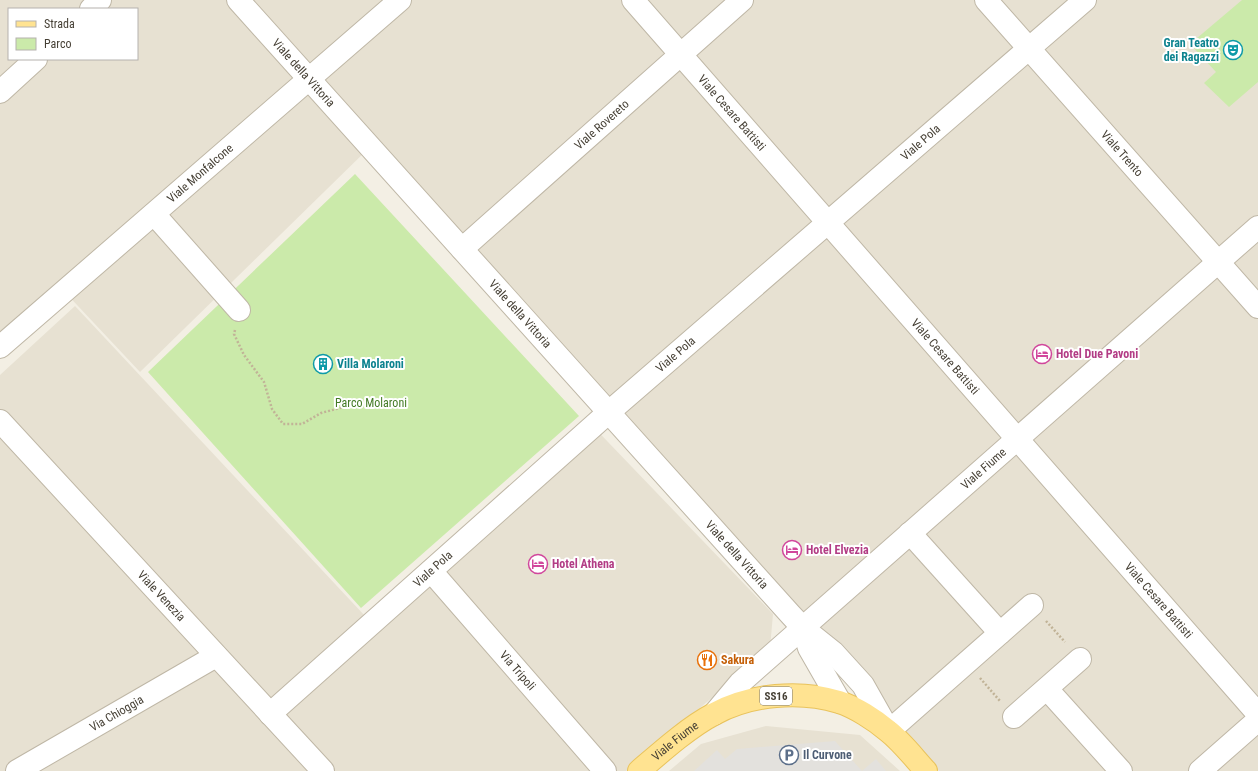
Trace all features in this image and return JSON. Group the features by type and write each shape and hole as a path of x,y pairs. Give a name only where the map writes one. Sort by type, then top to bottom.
{"main road":[{"name":"Viale Fiume","path":"639,771 668,746 714,714 741,704 776,696 806,695 840,702 889,731"},
{"name":"Viale della Vittoria","path":"889,731 926,771"}],"street":[{"path":"92,8 100,0"},
{"name":"Viale della Vittoria","path":"238,0 803,628 833,652 863,685 889,731"},
{"name":"Viale Monfalcone","path":"0,347 310,80 400,0"},
{"name":"Viale Cesare Battisti","path":"633,0 1258,714"},
{"name":"Viale Rovereto","path":"462,249 680,53 742,0"},
{"name":"Viale Trento","path":"986,0 1258,307"},
{"name":"Viale Pola","path":"270,714 609,412 1085,0"},
{"path":"0,92 35,60"},
{"path":"154,214 239,310"},
{"name":"Viale Fiume","path":"714,714 740,684 1258,228"},
{"name":"Viale Venezia","path":"0,421 323,771"},
{"path":"910,533 1000,633"},
{"name":"Via Tripoli","path":"431,571 605,771"},
{"path":"889,731 1032,605"},
{"name":"Viale della Vittoria","path":"803,628 809,648 840,702"},
{"name":"Via Chioggia","path":"17,771 216,656"},
{"path":"1014,717 1080,659"},
{"path":"1047,688 1121,771"},
{"path":"1200,771 1258,720"}],"path":[{"path":"239,310 234,334 244,355 264,382 272,409 283,424 302,424 320,413 363,402"},
{"path":"1032,605 1080,659"},
{"path":"966,663 1014,717"}],"shaded area":[{"path":"0,0 1258,0 1258,771 939,771 371,146 140,372 62,289 0,341"},
{"path":"75,306 365,616 585,418 773,614 770,648 626,771 0,771 0,375"},
{"path":"766,726 860,735 900,771 669,771 701,744"},
{"name":"Il Curvone","path":"835,741 862,771 694,771 717,750 725,759 737,749"},
{"path":"876,759 886,771 862,771"}],"green space":[{"path":"1242,0 1258,0 1258,82 1229,107 1204,83 1216,72 1190,44"},
{"name":"Parco Molaroni","path":"355,174 579,416 361,608 148,372"}],"place":[{"name":"Gran Teatro dei Ragazzi","path":"1233,50"},
{"name":"Hotel Due Pavoni","path":"1042,354"},
{"name":"Villa Molaroni","path":"323,364"},
{"name":"Hotel Elvezia","path":"792,550"},
{"name":"Hotel Athena","path":"538,564"},
{"name":"Sakura","path":"707,660"},
{"name":"Il Curvone","path":"789,755"}]}
